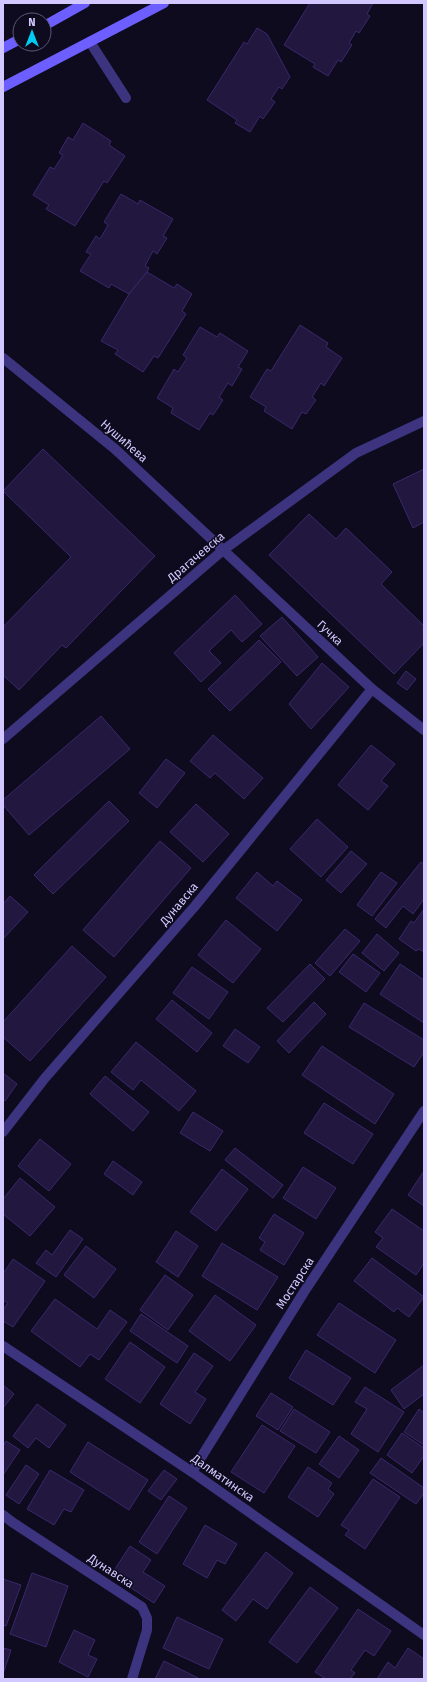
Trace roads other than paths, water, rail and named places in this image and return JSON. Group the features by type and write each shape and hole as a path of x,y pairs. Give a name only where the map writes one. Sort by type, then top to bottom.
{"street":[{"path":"52,22 86,3"},
{"path":"3,87 164,3"},
{"path":"90,42 126,98"},
{"path":"3,48 12,43"},
{"name":"Нушићева","path":"3,358 115,449 222,550"},
{"name":"Драгачевска","path":"3,739 222,550 356,453 424,421"},
{"name":"Гучка","path":"222,550 372,689 424,730"},
{"name":"Дунавска","path":"3,1132 46,1078 195,906 372,689"},
{"name":"Мостарска","path":"192,1472 304,1292 424,1111"},
{"name":"Далматинска","path":"3,1346 192,1472 424,1635"},
{"name":"Дунавска","path":"3,1515 142,1607 147,1618 147,1630 132,1679"}]}
